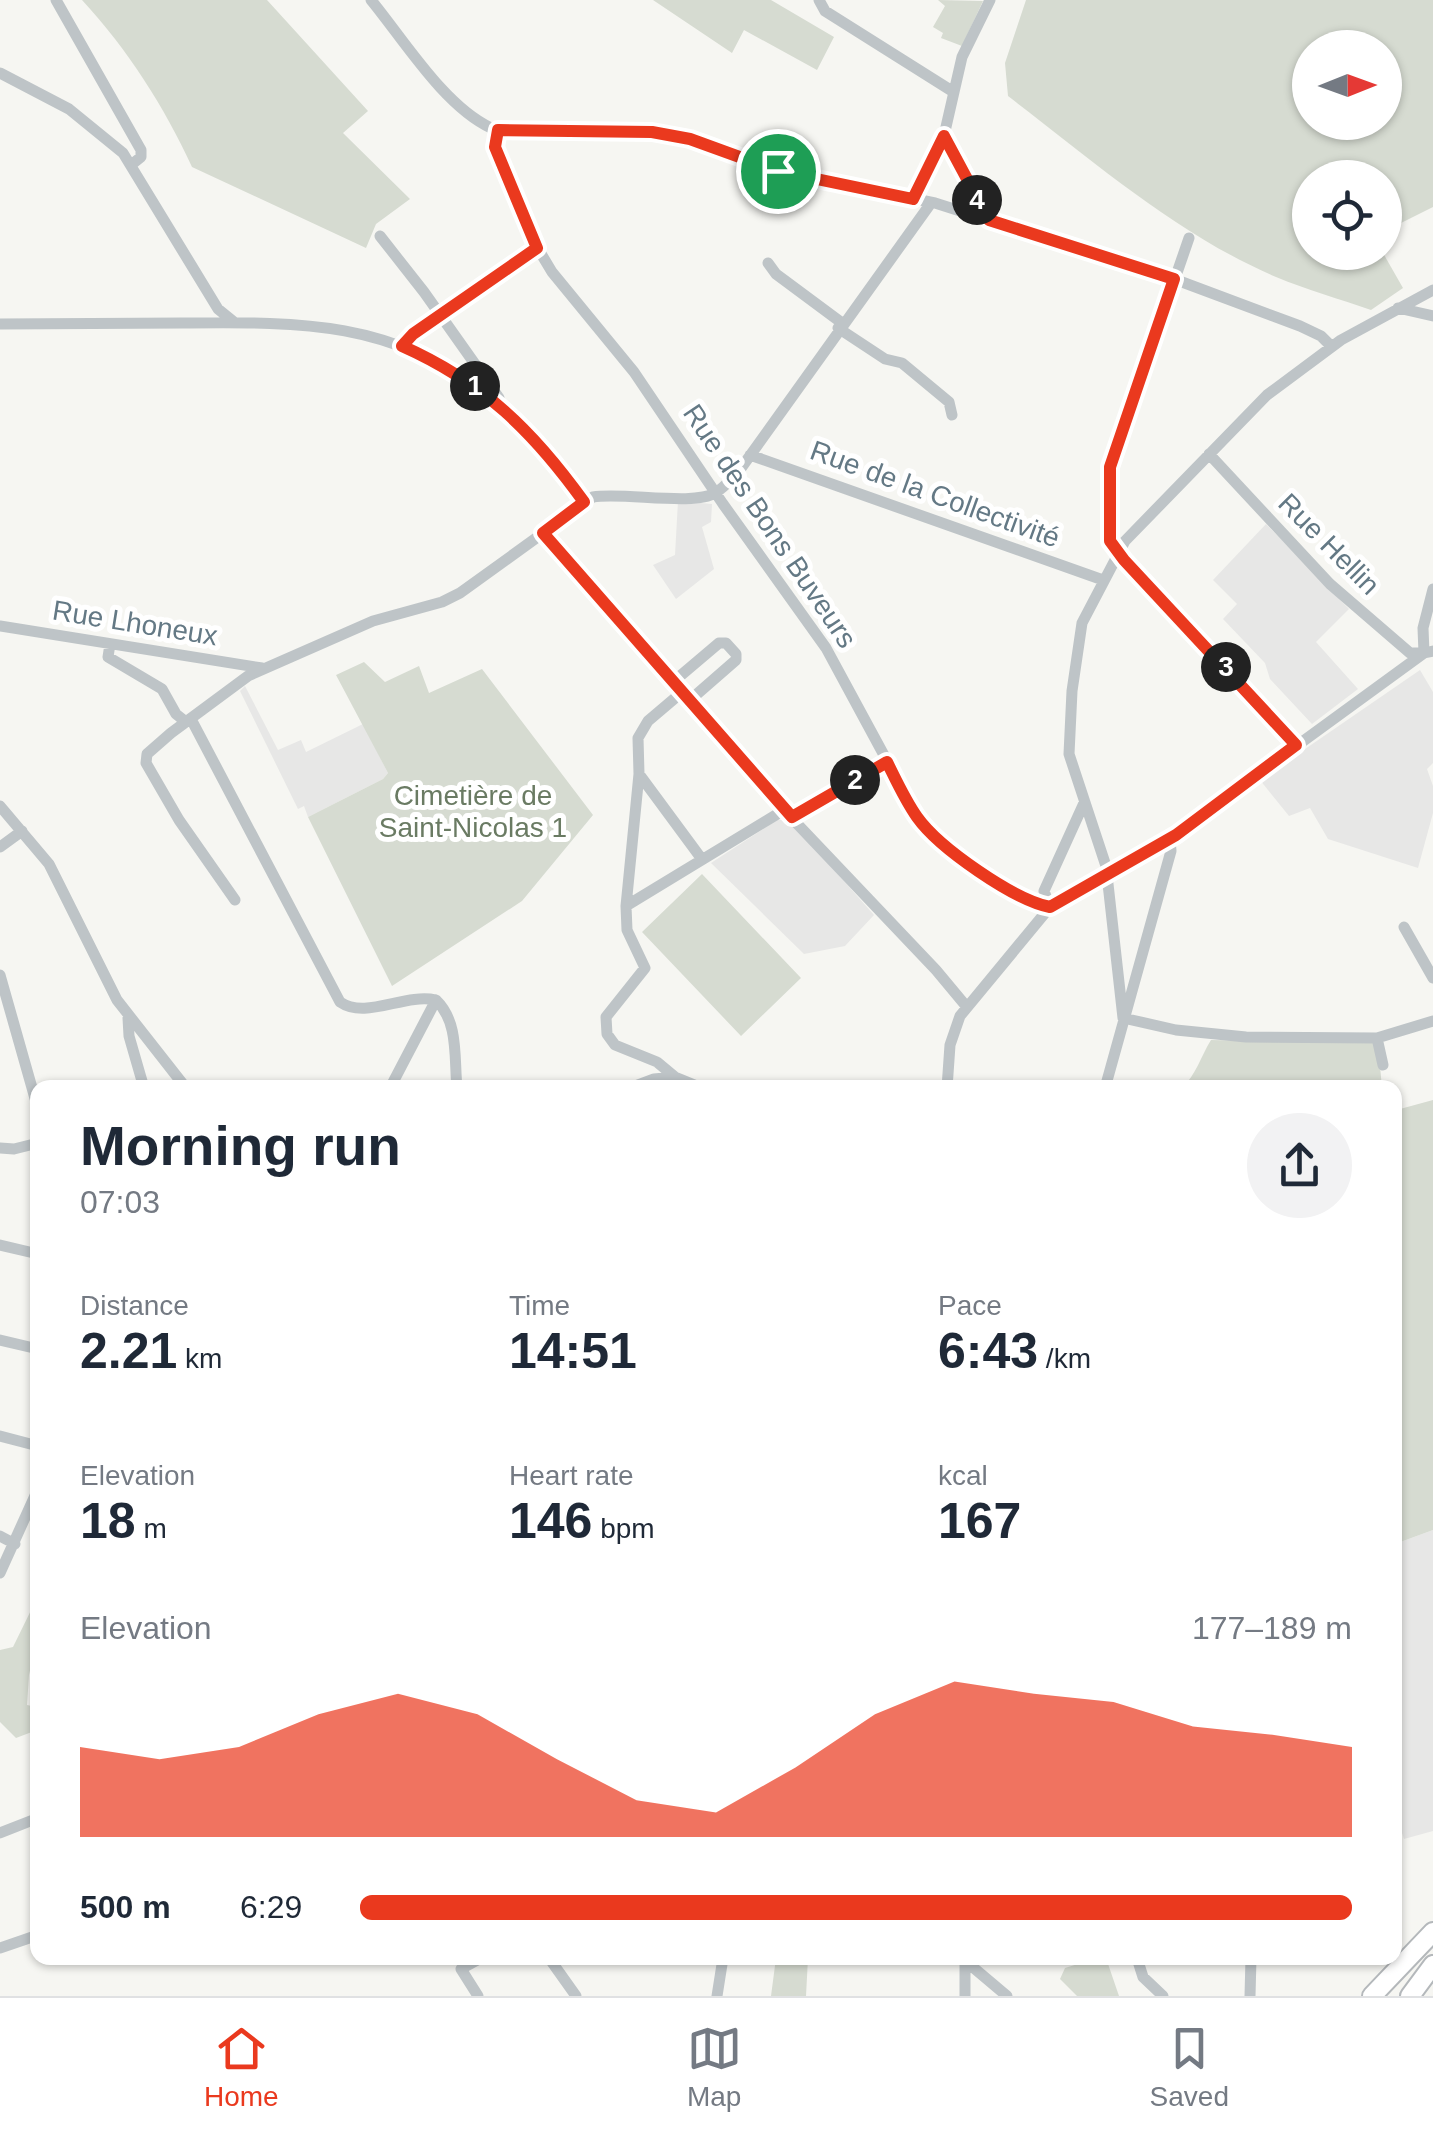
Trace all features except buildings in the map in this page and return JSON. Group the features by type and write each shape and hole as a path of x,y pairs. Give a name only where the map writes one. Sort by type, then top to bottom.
{"highway":[{"path":"1402,1965 1433,1932"},
{"path":"1372,1996 1402,1965"},
{"path":"1410,1996 1433,1965"}],"street":[{"path":"56,0 141,150 141,157 132,165"},
{"path":"372,0 462,110 498,130 652,132 690,139 778,171 930,202 1174,279 1314,332 1331,346"},
{"path":"819,0 825,12 952,96"},
{"path":"913,199 944,136 962,57 990,0"},
{"path":"0,73 69,108 123,153 218,308 234,322"},
{"name":"Rue des Bons Buveurs","path":"498,130 495,147 537,248 564,290 634,372 826,648 918,818 942,842 1025,900 1050,907"},
{"path":"944,136 989,220"},
{"path":"235,900 179,820 145,760 171,732 263,668 373,621 460,593 584,502 608,494 683,497 715,493 750,455 930,202"},
{"path":"380,236 502,406 542,447 584,502"},
{"path":"1189,238 1110,467 1110,541 1296,745"},
{"path":"402,346 413,334 537,248"},
{"path":"768,263 776,274 884,359 902,363 949,402 952,415"},
{"path":"1123,1018 1107,874 1069,754 1072,691 1082,624 1125,541 1267,395 1331,346 1433,290"},
{"path":"1398,308 1433,316"},
{"path":"0,324 278,321 329,326 402,346 453,372 502,406"},
{"name":"Rue Hellin","path":"1209,454 1347,601 1410,653 1428,652"},
{"name":"Rue de la Collectivité","path":"750,455 1104,580"},
{"path":"543,533 788,814 966,1006"},
{"path":"948,1080 952,1036 966,1006 1050,907 1170,839 1428,652 1422,628 1433,589"},
{"name":"Rue Lhoneux","path":"0,626 263,668"},
{"path":"681,692 736,660 736,654 726,643 719,643 681,692 648,721 638,738 639,774 626,906 627,930 645,968 606,1017 607,1034 615,1045 656,1062 682,1080"},
{"path":"110,644 108,657 162,689 176,714 188,721 340,1002 360,1011 420,997 436,1000 448,1011 456,1080"},
{"path":"626,906 701,858 887,762"},
{"path":"639,774 701,858"},
{"path":"1050,907 1044,892 1084,803"},
{"path":"0,806 49,864 106,982 128,1018 179,1080"},
{"path":"0,848 22,830"},
{"path":"1107,1080 1170,839"},
{"path":"1404,927 1433,978"},
{"path":"0,975 30,1081"},
{"path":"394,1080 436,1000"},
{"path":"128,1018 142,1080"},
{"path":"1123,1018 1210,1034 1377,1038 1433,1021"},
{"path":"1377,1038 1383,1065"},
{"path":"651,1080 675,1077"},
{"path":"0,1148 30,1145"},
{"path":"0,1245 30,1252"},
{"path":"0,1340 30,1347"},
{"path":"0,1436 30,1444"},
{"path":"0,1573 30,1510"},
{"path":"0,1536 16,1544"},
{"path":"0,1833 30,1821"},
{"path":"0,1948 30,1938"},
{"path":"468,1965 461,1969 478,1996"},
{"path":"554,1965 576,1996"},
{"path":"716,1996 722,1965"},
{"path":"964,1965 964,1996"},
{"path":"972,1965 1007,1996"},
{"path":"1139,1965 1143,1977 1163,1996"},
{"path":"1250,1996 1251,1965"}],"shaded area":[{"path":"678,501 712,504 711,522 702,527 714,569 676,599 653,565 675,555"},
{"path":"1266,524 1349,609 1316,642 1358,689 1312,724 1270,679 1265,663 1223,619 1237,604 1213,580"},
{"path":"1420,670 1433,692 1433,763 1427,769 1433,786 1433,813 1418,868 1328,839 1310,808 1289,816 1260,780"},
{"path":"245,686 278,750 301,740 306,752 363,724 388,773 308,817 304,806 298,809 240,691"},
{"path":"777,820 790,820 874,915 845,946 804,954 711,863"},
{"path":"1433,1530 1433,1831 1404,1839 1402,1833 1402,1541"}],"green space":[{"path":"82,0 267,0 368,111 343,133 410,199 376,224 366,248 192,167 144,79"},
{"path":"653,0 771,0 834,37 817,70 744,30 732,53"},
{"path":"938,0 983,1 962,46 941,38 943,33 933,27 945,6"},
{"path":"1026,0 1433,0 1433,207 1402,222 1402,160 1292,160 1292,270 1393,270 1403,288 1371,310 1276,277 1205,240 1137,195 1008,96 1005,63"},
{"name":"Cimetière de Saint-Nicolas 1","path":"364,662 385,682 419,666 429,693 482,669 593,815 522,901 392,986 308,817 388,773 336,675"},
{"path":"702,874 801,978 741,1036 642,932"},
{"path":"1211,1040 1373,1043 1381,1080 1189,1080"},
{"path":"1433,1100 1433,1530 1402,1541 1402,1108"},
{"path":"30,1612 30,1733 16,1738 0,1722 0,1650 13,1647"},
{"path":"775,1965 808,1965 806,1996 771,1996"},
{"path":"1108,1965 1119,1996 1077,1996 1060,1979 1065,1968"}],"route":[{"path":"498,130 652,132 690,139 778,171 913,199 944,136 989,220 1174,279 1110,467 1110,541 1296,745 1176,835 1050,907 1025,900 942,842 918,818 887,762 792,817 543,533 584,502 542,447 487,394 402,346 413,334 537,248 495,147 498,130"}]}
